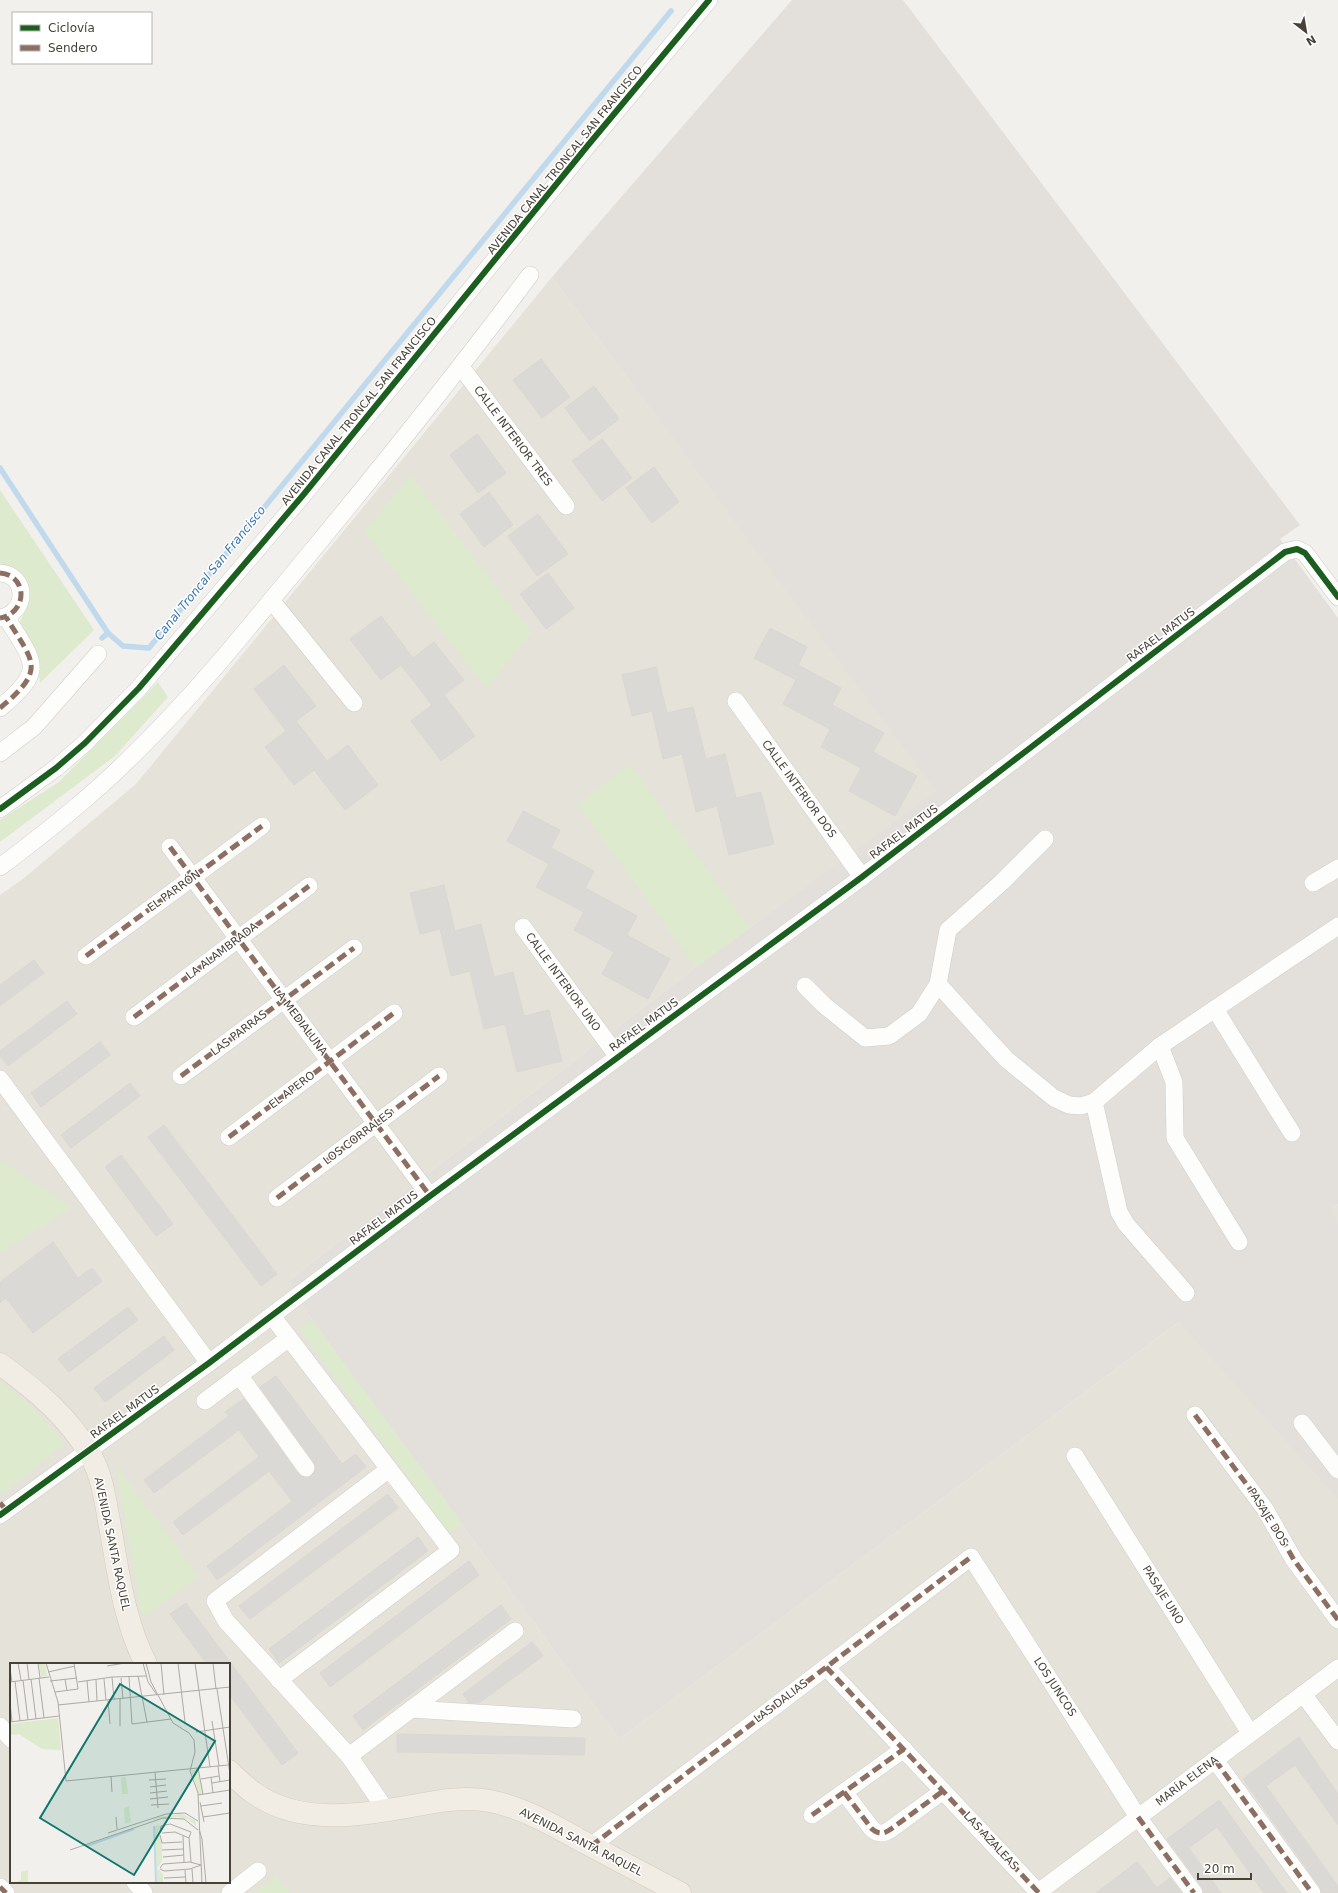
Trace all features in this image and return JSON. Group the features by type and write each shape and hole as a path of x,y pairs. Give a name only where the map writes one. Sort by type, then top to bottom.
{"main road":[{"name":"AVENIDA SANTA RAQUEL","path":"0,1364 46,1399 71,1427 88,1451 101,1484 128,1618 137,1645 146,1663"},
{"name":"AVENIDA SANTA RAQUEL","path":"230,1772 258,1796 278,1806 293,1810 336,1816 455,1799 490,1801 506,1805 534,1816 680,1893"}],"street":[{"name":"AVENIDA CANAL TRONCAL SAN FRANCISCO","path":"0,809 50,773 79,748 138,688 304,494 589,144 709,0"},
{"path":"0,867 77,807 141,748 213,669 461,367 530,275"},
{"name":"CALLE INTERIOR TRES","path":"461,367 566,506"},
{"name":"RAFAEL MATUS","path":"2,1510 88,1451 209,1363 430,1196 862,877 1285,552 1297,549 1301,550 1309,557 1338,597"},
{"path":"0,573 10,575 16,580 21,594 18,608 3,618 28,654 32,669 28,681 24,686 0,708"},
{"path":"271,600 354,703"},
{"path":"0,753 34,727 98,654"},
{"name":"CALLE INTERIOR DOS","path":"736,701 862,877"},
{"name":"EL PARRÓN","path":"86,956 262,826"},
{"path":"805,986 824,1005 865,1038 889,1036 919,1014 938,984 948,930 1002,882 1045,839"},
{"name":"LA MEDIALUNA","path":"170,846 430,1196"},
{"path":"1313,883 1338,868"},
{"name":"LA ALAMBRADA","path":"134,1017 309,886"},
{"path":"938,984 1006,1059 1054,1098 1069,1105 1081,1106 1094,1102 1160,1046 1338,926"},
{"name":"CALLE INTERIOR UNO","path":"522,927 618,1057"},
{"name":"LAS PARRAS","path":"181,1076 354,948"},
{"path":"1215,1009 1292,1134"},
{"name":"EL APERO","path":"229,1137 394,1013"},
{"path":"1160,1046 1174,1082 1175,1138 1239,1242"},
{"name":"LOS CORRALES","path":"277,1198 439,1076"},
{"path":"0,1079 209,1363"},
{"path":"1094,1102 1120,1212 1126,1224 1186,1293"},
{"path":"272,1316 451,1550 280,1680"},
{"path":"205,1401 289,1338"},
{"path":"239,1376 306,1468"},
{"name":"PASAJE DOS","path":"1195,1415 1265,1508 1294,1560 1338,1620"},
{"path":"1302,1423 1338,1470"},
{"name":"PASAJE UNO","path":"1075,1456 1250,1733"},
{"path":"386,1810 349,1756 226,1621 215,1601 389,1469"},
{"name":"LAS DALIAS","path":"591,1846 971,1557"},
{"name":"LOS JUNCOS","path":"971,1557 1138,1817 1194,1893"},
{"path":"349,1756 515,1630"},
{"name":"LAS AZALEAS","path":"826,1667 1038,1893"},
{"name":"MARÍA ELENA","path":"1038,1893 1338,1668"},
{"path":"1303,1694 1338,1742"},
{"path":"411,1709 573,1719"},
{"path":"0,1726 10,1738"},
{"path":"812,1815 904,1749"},
{"path":"1215,1760 1312,1893"},
{"path":"844,1792 872,1829 876,1833 882,1834 943,1791"},
{"path":"230,1893 258,1871"},
{"path":"136,1883 144,1893"},
{"path":"0,1887 6,1893"}],"shaded area":[{"path":"792,0 903,0 1300,525 1280,539 1338,618 1338,1204 1330,1210 1338,1221 1338,1499 1179,1322 619,1739 312,1320 288,1281 696,967 936,791 552,277"},
{"path":"552,277 937,791 696,967 288,1281 312,1320 619,1739 1338,1204 1338,1893 0,1893 0,895 24,878 136,784"}],"green space":[{"path":"411,476 532,633 486,688 364,531"},
{"path":"0,490 94,630 40,683 38,664 19,625 29,600 27,589 0,571"},
{"path":"158,682 168,697 115,756 0,842 0,820 59,782"},
{"path":"630,765 750,928 696,967 577,804"},
{"path":"0,1160 72,1207 0,1254"},
{"path":"312,1320 463,1524 449,1533 299,1329"},
{"path":"0,1381 32,1406 65,1444 3,1494 0,1491"},
{"path":"116,1465 199,1577 142,1618"},
{"path":"276,1876 290,1893 254,1893"}],"building":[{"path":"541,359 570,397 542,418 513,380"},
{"path":"594,386 619,419 590,441 565,408"},
{"path":"477,434 506,473 478,493 450,455"},
{"path":"602,439 632,478 602,501 572,461"},
{"path":"654,467 679,502 652,523 626,488"},
{"path":"489,492 513,525 484,547 460,514"},
{"path":"538,514 568,554 537,576 508,536"},
{"path":"548,573 574,608 546,629 520,594"},
{"path":"381,616 413,658 434,642 464,680 444,695 475,736 441,761 411,721 432,705 401,665 381,680 350,639"},
{"path":"770,628 807,647 798,665 841,688 832,705 884,733 873,752 917,776 895,816 849,791 861,768 821,747 830,729 783,704 796,680 754,658"},
{"path":"284,665 316,706 296,721 327,761 348,745 378,785 345,810 314,770 294,785 265,747 286,731 254,689"},
{"path":"656,667 667,713 693,707 706,759 725,754 736,798 761,792 774,844 729,855 717,806 696,812 682,754 663,759 652,711 632,716 622,675"},
{"path":"523,811 560,830 551,848 594,871 585,888 637,916 627,935 670,959 648,999 602,974 614,952 574,930 584,912 536,887 549,864 507,841"},
{"path":"444,885 455,931 481,924 494,977 513,972 524,1016 549,1010 562,1061 517,1072 505,1024 484,1029 470,971 451,976 440,929 420,934 410,893"},
{"path":"34,960 44,973 0,1006 0,985"},
{"path":"67,1001 77,1014 8,1066 0,1056 0,1051"},
{"path":"100,1042 110,1055 41,1107 31,1093"},
{"path":"130,1083 140,1096 71,1148 61,1135"},
{"path":"164,1125 277,1274 261,1286 148,1137"},
{"path":"121,1155 173,1224 156,1236 105,1167"},
{"path":"53,1242 78,1278 92,1268 102,1281 33,1333 6,1298 0,1303 0,1282"},
{"path":"128,1307 138,1320 69,1372 58,1359"},
{"path":"164,1336 174,1350 105,1402 94,1388"},
{"path":"276,1376 342,1464 356,1454 366,1467 217,1580 207,1566 292,1501 269,1471 183,1535 173,1522 259,1457 239,1430 154,1493 144,1480 229,1416 225,1412 244,1399 298,1474 307,1478 312,1476 316,1467 314,1462 260,1387"},
{"path":"388,1494 398,1508 250,1619 239,1606"},
{"path":"418,1537 428,1551 279,1663 269,1649"},
{"path":"469,1561 479,1575 330,1687 320,1673"},
{"path":"186,1603 298,1753 282,1765 230,1695 230,1663 206,1663 170,1614"},
{"path":"501,1605 511,1619 363,1730 353,1716"},
{"path":"532,1642 543,1656 479,1703 469,1703 463,1694"},
{"path":"397,1734 585,1738 584,1755 397,1752"},
{"path":"1299,1737 1338,1794 1338,1825 1295,1765 1266,1786 1338,1886 1338,1893 1322,1893 1320,1887 1243,1779"},
{"path":"1219,1800 1287,1893 1264,1893 1217,1827 1189,1848 1221,1893 1204,1893 1202,1887 1167,1839"},
{"path":"1137,1862 1157,1888 1170,1878 1182,1893 1096,1893"}],"waterway":[{"name":"Canal Troncal San Francisco","path":"102,638 108,633 123,646 149,648 671,11"},
{"path":"0,468 108,633"}],"marked path":[{"path":"0,573 9,575 16,580 20,587 21,594 20,602 16,609 9,615 0,618"},
{"path":"0,708 25,684 30,674 31,665 29,656 6,617"},
{"path":"86,956 262,826"},
{"path":"170,847 430,1196"},
{"path":"134,1017 309,886"},
{"path":"181,1076 354,948"},
{"path":"229,1137 394,1013"},
{"path":"277,1198 439,1076"},
{"path":"1195,1415 1265,1509 1294,1560 1338,1620"},
{"path":"0,1503 6,1510"},
{"path":"591,1846 971,1557"},
{"path":"826,1667 1039,1893"},
{"path":"812,1815 904,1749"},
{"path":"1215,1760 1312,1893"},
{"path":"844,1792 872,1829 882,1833 891,1829 943,1791"},
{"path":"1138,1817 1194,1893"},
{"path":"0,1887 6,1893"}],"cycle path":[{"path":"0,809 56,768 85,743 139,688 304,494 589,144 709,0"},
{"path":"0,1515 209,1363 430,1196 862,877 1285,552 1297,549 1305,553 1338,597"}]}
